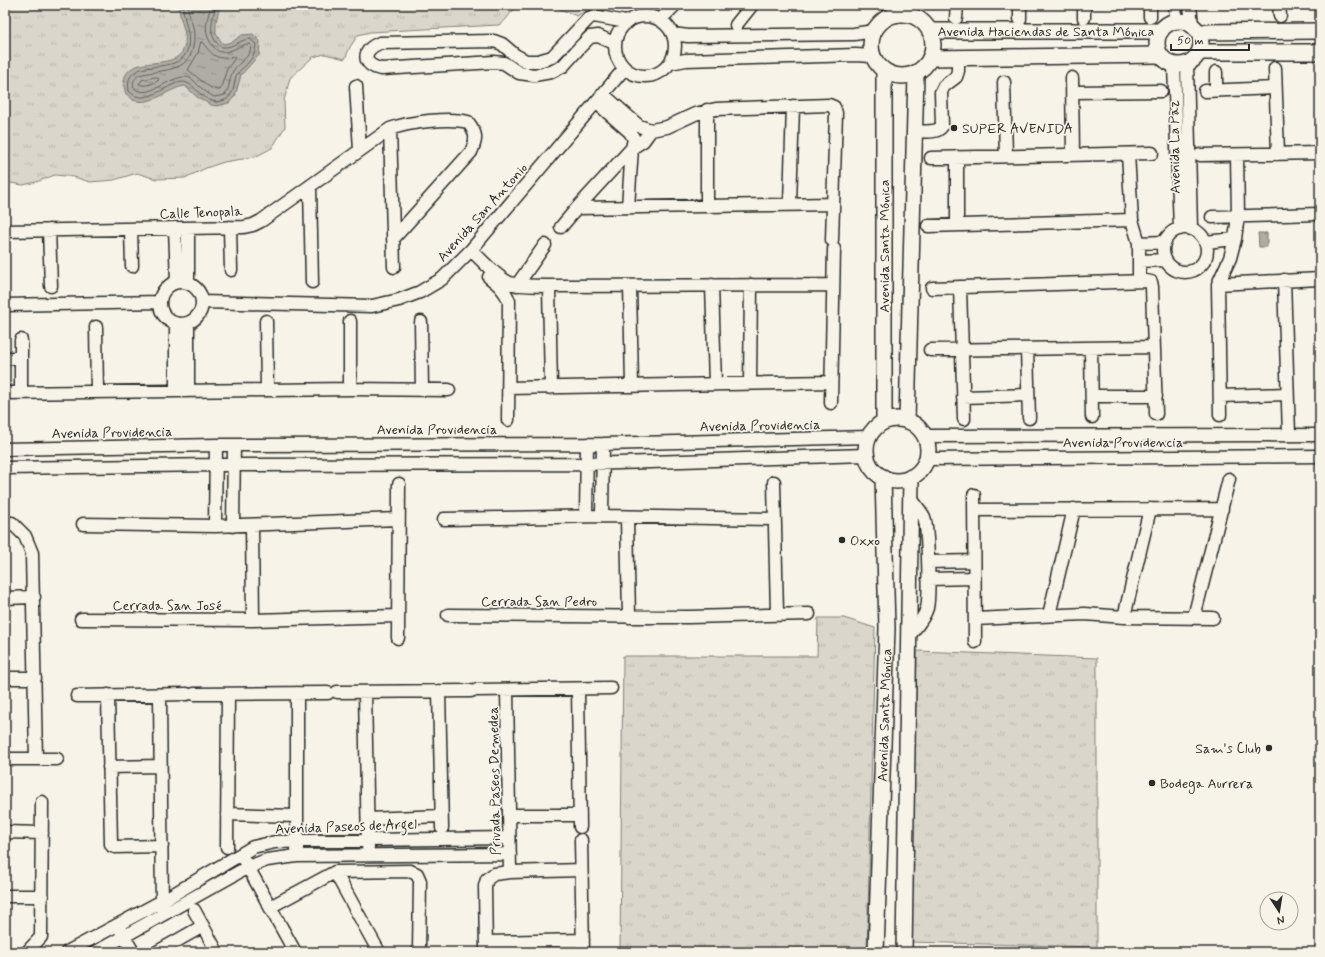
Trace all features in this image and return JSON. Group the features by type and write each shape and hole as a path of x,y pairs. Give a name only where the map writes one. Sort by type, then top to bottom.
{"street":[{"path":"660,20 675,5"},
{"path":"736,25 752,5"},
{"path":"956,18 957,5"},
{"path":"1020,5 1020,19"},
{"path":"1084,5 1084,18"},
{"path":"1175,5 1176,21"},
{"path":"1190,5 1195,29 1202,42 1197,57 1191,62 1180,64 1167,62 1160,55 1157,48 1157,40 1161,31 1167,25 1176,21 1185,22 1195,29 1320,31"},
{"path":"886,12 889,17 903,14 914,16 917,12 930,31 932,37 933,48 930,58 924,67 916,74 905,77 894,76 884,72 872,56 870,42 874,31 886,12"},
{"path":"614,43 598,36 590,37 563,66 551,72 534,75 519,73 504,63 487,62 382,69 374,68 369,65 366,58 367,52 372,46 380,43 494,41 502,44 515,55 526,61 538,61 552,57 589,18 594,16 626,22"},
{"path":"652,16 660,20 670,28 673,34 675,44 674,54 670,63 663,70 654,75 644,77 633,74 624,69 616,57 614,43 616,35 626,22 634,17 652,16"},
{"path":"673,34 688,36 854,34 874,31"},
{"name":"Avenida Haciendas de Santa Mónica","path":"930,31 1161,31"},
{"path":"568,39 580,47"},
{"path":"487,41 487,62"},
{"path":"1199,52 1320,52"},
{"path":"670,63 686,60 856,55 872,56"},
{"name":"Avenida Haciendas de Santa Mónica","path":"930,58 1160,55"},
{"path":"914,131 940,130 942,126 941,92 944,86 956,77 958,71 958,58"},
{"name":"Avenida La Paz","path":"1180,64 1185,229"},
{"path":"1275,68 1278,154"},
{"name":"Avenida San Antonio","path":"202,302 372,306 399,300 420,292 442,279 468,253 624,69"},
{"name":"Avenida Santa Mónica","path":"884,72 884,421"},
{"path":"1216,72 1211,91 1275,88"},
{"name":"Avenida Santa Mónica","path":"907,420 916,74"},
{"path":"1072,78 1073,155"},
{"path":"1004,82 1006,156"},
{"path":"356,86 360,150"},
{"path":"1073,92 1161,91"},
{"path":"600,99 638,126 651,130 667,127 707,110 829,105 834,107 836,113 833,204 831,403"},
{"path":"600,99 630,132 634,139 632,148 628,207"},
{"path":"790,204 793,106"},
{"path":"707,110 707,205"},
{"name":"Calle Tenopala","path":"5,231 244,227 257,223 390,129 401,124 457,119 468,122 475,131 476,142 471,152 393,239"},
{"path":"390,129 394,267"},
{"path":"561,227 632,148 643,141 651,130"},
{"path":"931,158 1152,153"},
{"path":"1200,155 1320,153"},
{"path":"1128,154 1132,220 1139,243 1139,281"},
{"path":"1220,415 1218,284 1230,258 1235,240 1238,216 1237,155"},
{"path":"957,157 957,225"},
{"path":"310,186 312,282"},
{"path":"577,208 833,204"},
{"path":"1212,217 1320,214"},
{"path":"928,226 1132,220"},
{"path":"230,227 230,270"},
{"path":"175,228 182,283"},
{"path":"182,283 188,228"},
{"path":"131,229 132,266"},
{"path":"1185,229 1198,232 1205,242 1207,249 1205,259 1196,270 1179,272 1172,269 1164,260 1162,255 1164,242 1172,232 1185,229"},
{"path":"49,230 51,286"},
{"path":"1205,242 1235,240"},
{"path":"1139,243 1164,242"},
{"path":"517,284 545,245"},
{"path":"468,253 502,278 510,283 517,284 549,286 833,285"},
{"path":"468,253 501,287 506,294 508,301 508,420"},
{"path":"1140,260 1164,260"},
{"path":"1218,284 1320,279"},
{"path":"1284,280 1289,435"},
{"path":"932,288 1139,281 1151,282 1156,414"},
{"path":"182,283 198,290 202,302 202,308 199,315 194,320 182,324 169,321 164,316 160,302 162,293 168,286 182,283"},
{"path":"712,285 715,384"},
{"path":"750,285 750,384"},
{"path":"549,286 551,388"},
{"path":"630,286 632,386"},
{"path":"960,287 964,419"},
{"path":"5,305 160,302"},
{"path":"266,321 267,390"},
{"path":"350,321 350,389"},
{"path":"421,322 422,390"},
{"path":"176,391 182,324"},
{"path":"182,324 188,391"},
{"path":"96,327 97,392"},
{"path":"21,340 21,393"},
{"path":"930,350 1154,347"},
{"path":"1091,348 1092,417"},
{"path":"1027,349 1029,418"},
{"path":"5,358 20,358"},
{"path":"508,388 831,382"},
{"path":"5,393 350,389 449,390"},
{"path":"1220,396 1288,394"},
{"path":"963,397 1028,395"},
{"path":"1092,396 1156,396"},
{"path":"897,419 907,420 919,427 925,436 928,448 927,458 920,471 911,478 904,480 893,480 883,477 877,474 870,466 866,455 868,438 884,421 897,419"},
{"path":"925,436 1320,435"},
{"name":"Avenida Providencia","path":"5,449 216,445 603,444 868,438"},
{"path":"586,516 587,444"},
{"path":"602,516 603,444"},
{"path":"215,526 216,445"},
{"path":"233,526 234,445"},
{"path":"5,468 216,465 587,464 866,455"},
{"name":"Avenida Providencia","path":"927,458 1320,456"},
{"name":"Avenida Santa Mónica","path":"876,952 887,628 883,477"},
{"name":"Avenida Santa Mónica","path":"904,952 911,478"},
{"path":"1194,617 1229,478"},
{"path":"774,482 776,614"},
{"path":"398,638 399,484"},
{"path":"974,494 975,642"},
{"path":"909,636 922,618 927,607 928,579 927,526 924,517 910,497"},
{"path":"1049,615 1074,509"},
{"path":"1124,617 1150,509"},
{"path":"974,510 1222,509"},
{"path":"444,519 586,516 774,519"},
{"path":"627,517 629,616"},
{"path":"83,524 233,526 398,519"},
{"path":"5,523 12,523 25,536 32,553 36,759"},
{"path":"252,525 253,620"},
{"path":"928,562 974,561"},
{"path":"928,579 974,578"},
{"path":"5,598 34,597"},
{"name":"Cerrada San Pedro","path":"448,615 689,617 809,614"},
{"path":"975,619 1085,614 1124,617 1213,618"},
{"name":"Cerrada San José","path":"81,619 253,620 398,616"},
{"path":"5,678 35,678"},
{"name":"Privada Paseos Demedea","path":"77,696 611,688"},
{"path":"509,815 580,821 578,689"},
{"name":"Privada Paseos Demedea","path":"507,690 510,872"},
{"path":"439,691 442,828"},
{"path":"365,692 368,855"},
{"path":"297,693 297,856"},
{"path":"227,847 228,694"},
{"path":"108,695 111,844 112,846 162,846"},
{"path":"160,695 163,915"},
{"path":"5,759 56,759"},
{"path":"109,767 160,766"},
{"path":"27,952 41,937 42,802"},
{"path":"228,814 297,816"},
{"path":"368,819 441,816"},
{"path":"5,832 42,833"},
{"name":"Avenida Paseos de Argel","path":"67,952 162,901 253,847 297,841 509,838"},
{"path":"581,840 583,946 486,947 485,886 487,879 494,874 510,872 581,870"},
{"path":"240,854 295,952"},
{"name":"Avenida Paseos de Argel","path":"96,952 248,867 267,860 297,856 510,854"},
{"path":"879,868 905,870"},
{"path":"270,908 335,872 410,871 417,874 420,881 418,952"},
{"path":"335,872 379,952"},
{"path":"5,896 42,896"},
{"path":"194,910 217,952"},
{"path":"118,925 133,952"},
{"path":"157,952 203,926"}],"green space":[{"path":"5,5 526,5 516,8 502,23 498,25 370,32 358,35 350,47 345,59 325,54 313,57 290,78 284,101 285,127 272,148 255,157 224,162 206,168 185,178 156,179 137,173 114,180 90,182 74,177 55,175 23,185 5,182"},
{"path":"550,5 619,5 606,12 594,9 577,16"},
{"path":"818,618 844,618 875,628 867,952 620,952 623,656 817,656"},
{"path":"917,651 1097,658 1097,947 911,942"}],"water":[{"path":"179,5 220,5 216,22 216,34 223,44 232,42 242,35 253,34 260,41 259,55 241,75 235,96 229,103 216,106 211,105 197,97 185,86 179,87 147,101 133,100 126,94 124,83 127,72 134,67 143,64 172,60 179,55 184,48 185,37"},
{"path":"1258,233 1267,233 1267,247 1259,247"}],"place":[{"name":"SUPER AVENIDA","path":"954,128"},
{"name":"Oxxo","path":"842,540"},
{"name":"Sam's Club","path":"1269,748"},
{"name":"Bodega Aurrera","path":"1152,783"}]}
